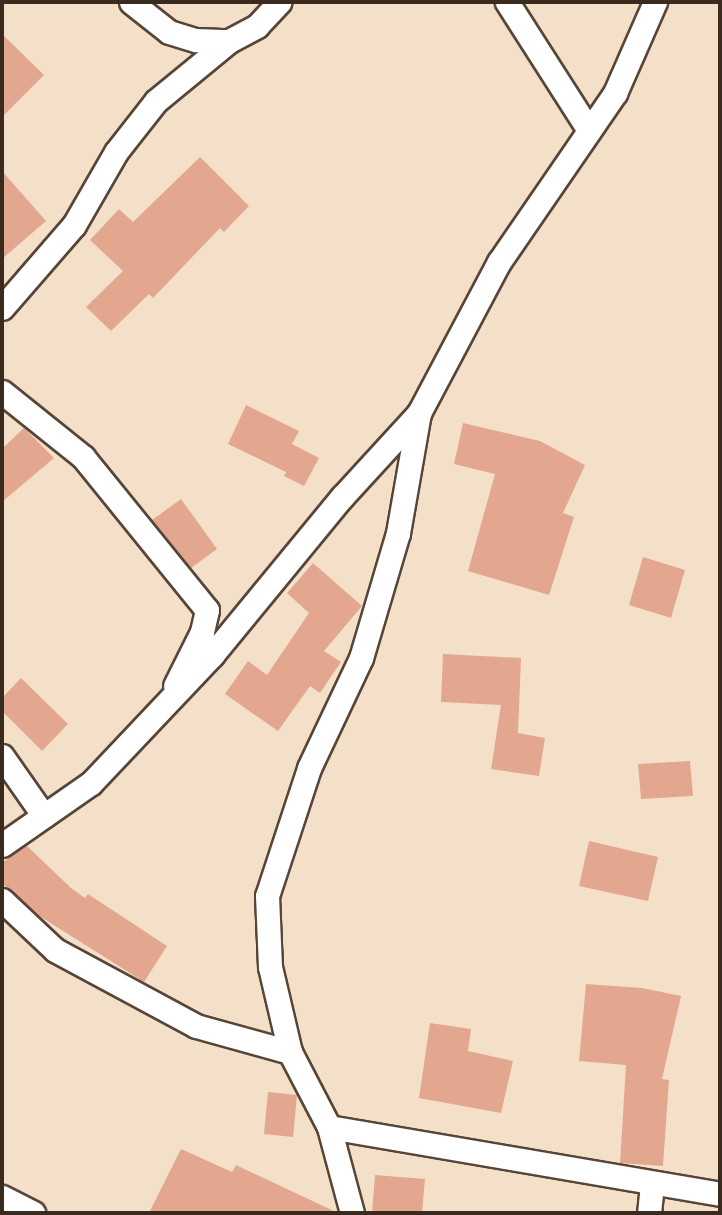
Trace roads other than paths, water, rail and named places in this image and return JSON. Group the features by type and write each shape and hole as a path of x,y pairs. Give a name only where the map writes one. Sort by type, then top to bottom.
{"street":[{"path":"131,2 169,32 196,40 229,41"},
{"path":"2,308 74,225 116,152 156,101 229,41 257,26 279,2"},
{"path":"507,2 589,130"},
{"path":"2,845 92,783 171,699 419,413 499,262 615,93 655,2"},
{"path":"2,392 83,457 207,610 171,699"},
{"path":"352,1213 329,1127 290,1052 270,967 267,896 309,768 360,658 398,533 419,413"},
{"path":"2,756 44,816"},
{"path":"2,900 55,950 196,1026 290,1052"},
{"path":"329,1127 720,1195"},
{"path":"649,1213 652,1184"},
{"path":"2,1197 33,1213"}]}
